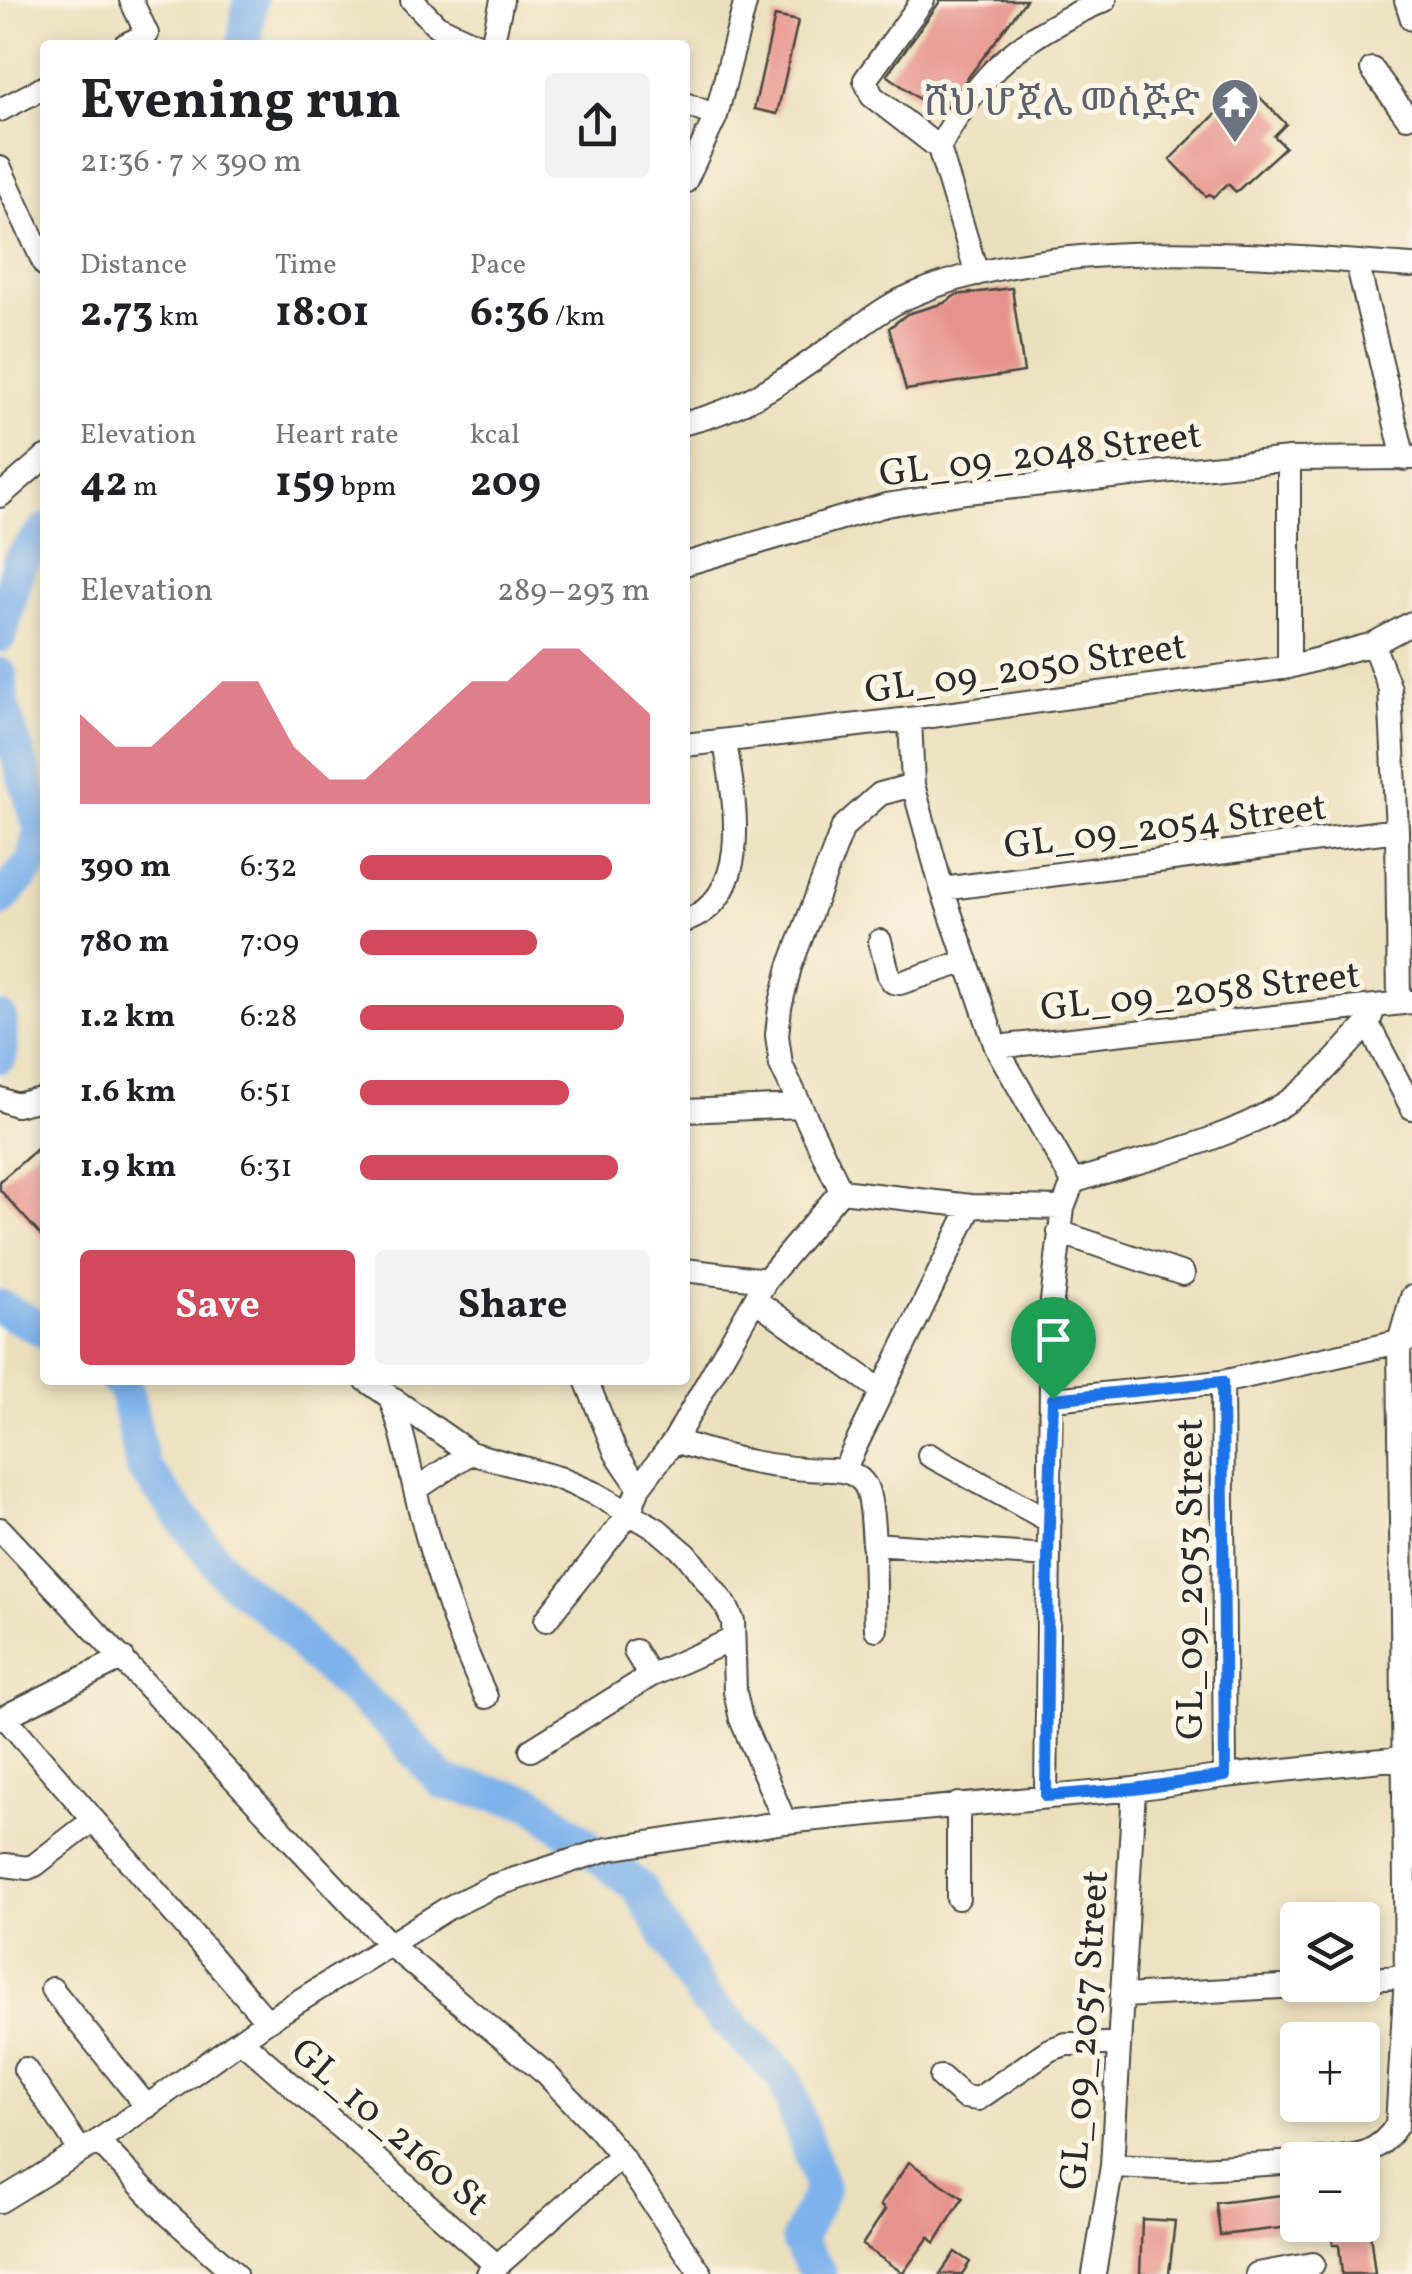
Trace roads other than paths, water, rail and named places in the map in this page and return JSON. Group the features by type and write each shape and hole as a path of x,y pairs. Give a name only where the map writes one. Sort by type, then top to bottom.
{"street":[{"path":"130,0 150,39"},
{"path":"412,0 437,26 467,40"},
{"path":"493,40 502,0"},
{"path":"690,171 716,116 746,0"},
{"path":"923,0 865,80 872,96 939,148 977,274"},
{"path":"939,148 955,118 990,72 1056,23 1105,0"},
{"path":"1406,0 1412,19"},
{"path":"1372,69 1410,121"},
{"path":"0,110 40,89"},
{"path":"690,106 716,116"},
{"path":"0,168 40,254"},
{"path":"690,422 738,408 887,307 977,274 1078,258 1180,254 1412,266"},
{"path":"1357,262 1408,458"},
{"name":"GL_09_2048 Street","path":"690,563 886,505 966,492 1289,459 1408,458"},
{"path":"1289,459 1289,667"},
{"path":"0,496 40,462"},
{"name":"GL_09_2050 Street","path":"690,745 1289,667 1373,644 1412,622"},
{"path":"1373,644 1390,689 1397,830 1388,1009 1412,1108"},
{"path":"910,719 913,784 942,889 996,1047 1073,1182"},
{"path":"690,918 705,913 719,897 731,863 737,820 725,742"},
{"path":"841,1191 781,1065 777,1035 790,967 843,827 880,794 913,784"},
{"name":"GL_09_2054 Street","path":"942,889 1397,830"},
{"path":"880,941 894,982 967,960"},
{"path":"1073,1182 1256,1119 1286,1102 1323,1072 1388,1009"},
{"name":"GL_09_2058 Street","path":"996,1047 1388,1009"},
{"path":"8,1102 40,1099"},
{"path":"690,1111 800,1106"},
{"path":"1046,1796 1052,1301 1063,1208 1073,1182"},
{"path":"841,1191 971,1206 1063,1208"},
{"path":"546,1620 629,1514 639,1486 674,1441 761,1290 841,1191"},
{"path":"844,1470 971,1206"},
{"path":"1059,1232 1184,1274"},
{"path":"690,1271 761,1290 882,1391"},
{"path":"1380,2146 1397,2124 1406,1976 1406,1341 1412,1297"},
{"path":"1053,1399 1222,1382 1406,1341"},
{"name":"GL_09_2053 Street","path":"1222,1382 1225,1776"},
{"path":"588,1385 616,1453 639,1486"},
{"path":"387,1389 470,1454 560,1478 596,1494 658,1530 686,1554 733,1621 735,1692 742,1719 785,1822"},
{"path":"387,1389 406,1442 415,1490 453,1621 486,1697"},
{"path":"674,1441 779,1469 844,1470 859,1478 867,1488 876,1629"},
{"path":"415,1490 470,1454"},
{"path":"929,1455 1050,1521"},
{"path":"0,1529 389,1944 546,2074 621,2156 701,2274"},
{"path":"873,1544 1048,1556"},
{"path":"531,1750 650,1676 733,1639"},
{"path":"635,1651 650,1676"},
{"path":"123,1658 2,1718 267,2021"},
{"path":"0,2201 147,2107 267,2021 448,1908 493,1886 559,1864 608,1849 785,1822 1134,1789 1409,1757"},
{"name":"GL_09_2057 Street","path":"1094,2274 1112,2166 1134,1789"},
{"path":"958,1804 958,1898"},
{"path":"5,1864 28,1868 35,1865 92,1821"},
{"path":"1380,1978 1406,1976"},
{"path":"1124,1996 1280,1987"},
{"path":"52,1989 147,2107"},
{"name":"GL_10_2160 St","path":"241,2040 492,2270"},
{"path":"941,2076 964,2096 978,2099 1049,2050 1066,2044 1118,2044"},
{"path":"24,2069 89,2145 235,2274"},
{"path":"492,2270 621,2156"},
{"path":"1112,2166 1183,2168 1280,2163"},
{"path":"1260,2274 1314,2264"}],"waterway":[{"path":"245,40 250,0"},
{"path":"0,635 19,563 40,537"},
{"path":"0,675 1,703 40,825"},
{"path":"0,900 33,863 40,838"},
{"path":"0,1019 0,1056"},
{"path":"0,1307 40,1328"},
{"path":"122,1385 143,1467 229,1578 286,1624 312,1654 392,1725 443,1782 533,1803 639,1888 704,1998 784,2077 822,2189 798,2240 819,2274"}],"place":[{"name":"ሸህ ሆጀሌ መስጅድ","path":"1235,144"}]}
